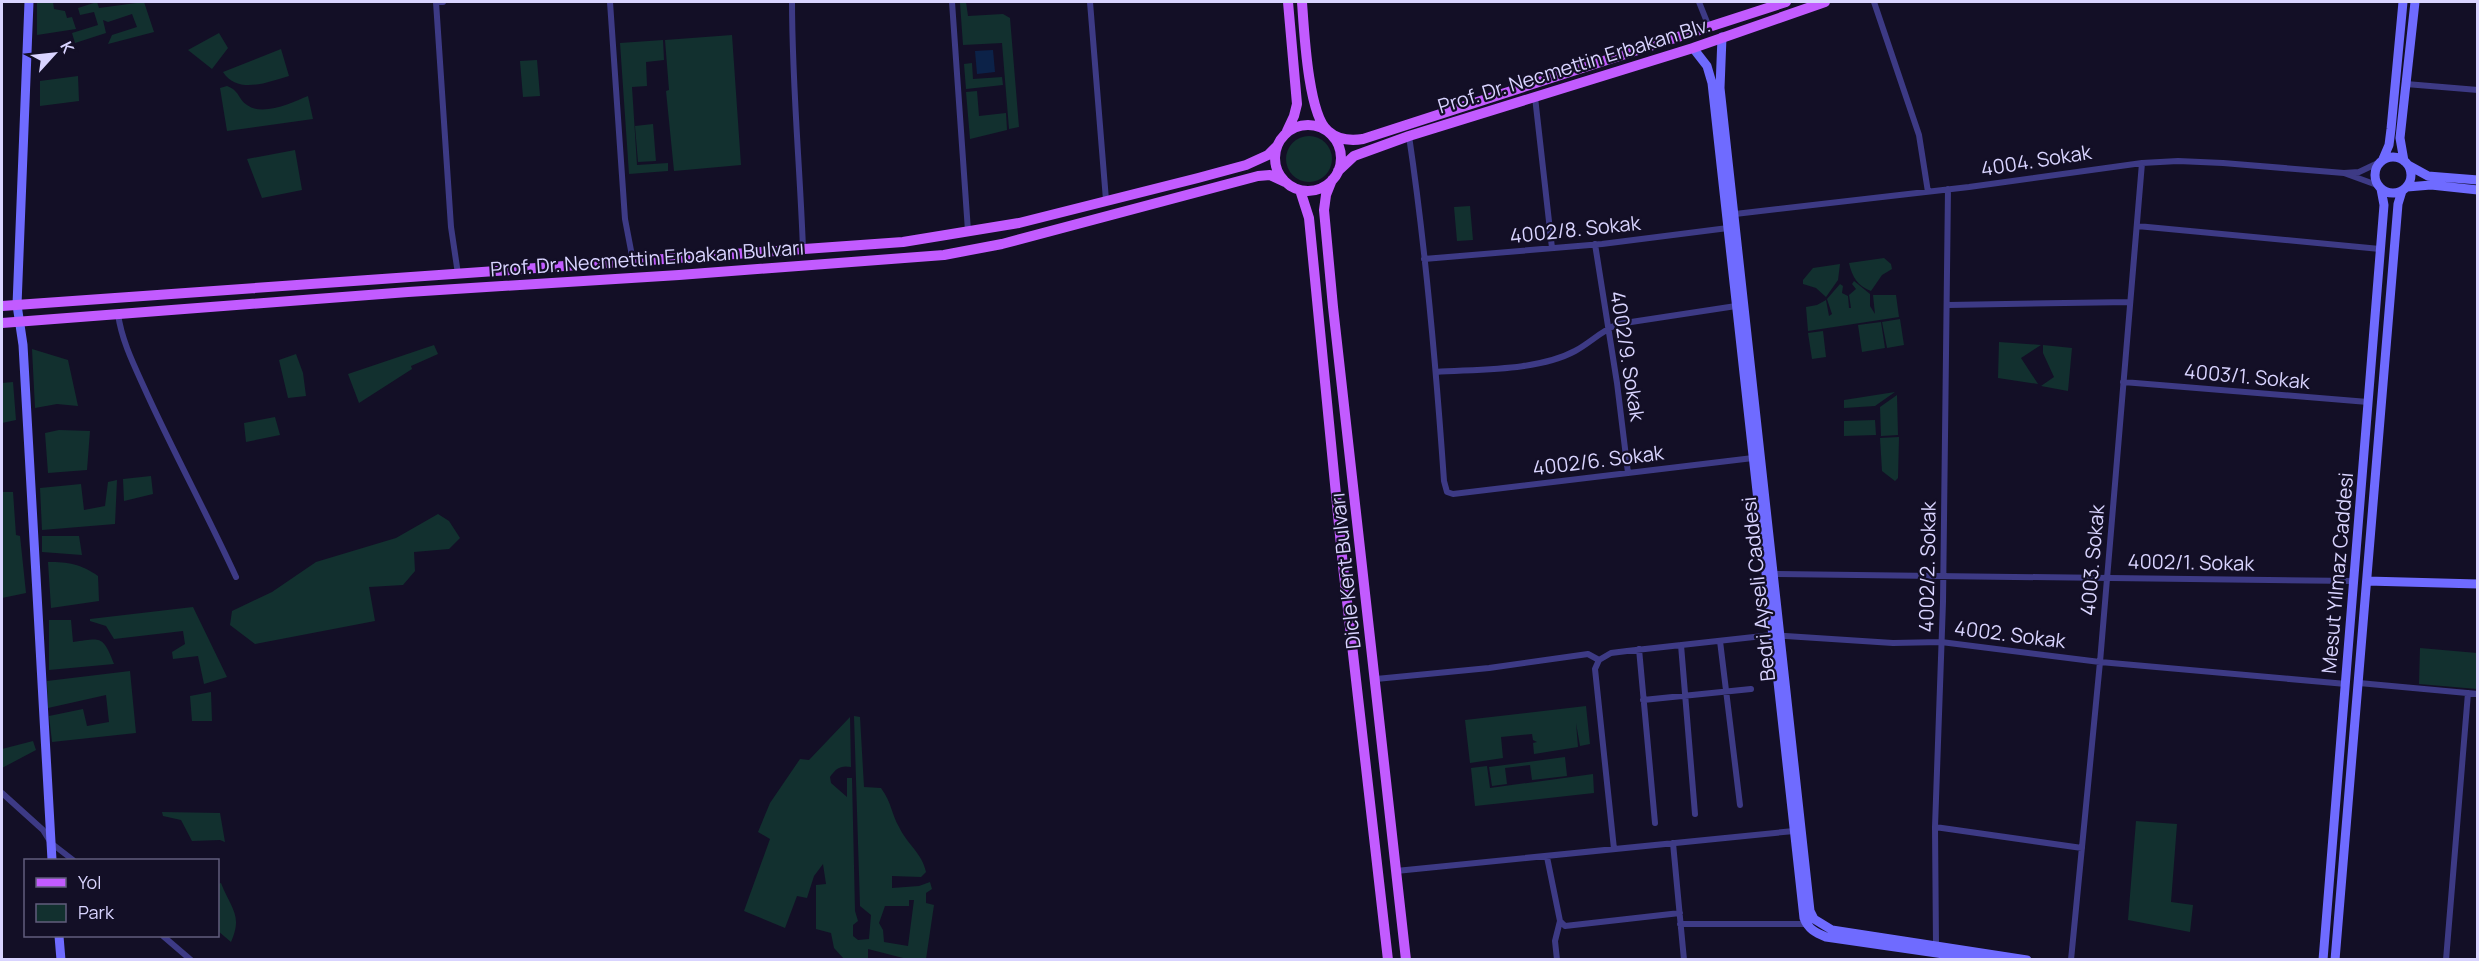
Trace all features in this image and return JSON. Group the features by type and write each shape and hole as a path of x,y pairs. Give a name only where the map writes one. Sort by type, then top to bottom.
{"main road":[{"path":"29,2 17,305 23,345 52,859"},
{"path":"1288,2 1297,104 1287,131 1276,147 1275,166 1285,182 1300,190 1317,189 1335,175 1341,160 1340,149 1317,114 1314,102 1302,2"},
{"name":"Prof. Dr. Necmettin Erbakan Blv.","path":"1327,131 1342,139 1363,139 1786,2"},
{"name":"Prof. Dr. Necmettin Erbakan Blv.","path":"1335,175 1354,156 1409,136 1693,48 1825,2"},
{"path":"2403,2 2389,145 2374,174 2379,187 2391,194 2405,189 2431,185 2478,190"},
{"path":"2405,189 2411,176 2400,138 2415,2"},
{"name":"Bedri Ayseli Caddesi","path":"1722,38 1720,88 1774,574 1794,831 1801,906 1806,924"},
{"name":"Bedri Ayseli Caddesi","path":"1693,48 1707,66 1712,83 1753,458 1809,904 1814,919 1832,930 2027,960"},
{"path":"1287,131 1307,124 1327,131"},
{"name":"Prof. Dr. Necmettin Erbakan Bulvarı","path":"2,306 903,242 1019,223 1246,165 1268,155 1276,147"},
{"path":"2380,161 2394,157 2428,176 2478,180"},
{"name":"Prof. Dr. Necmettin Erbakan Bulvarı","path":"2,323 944,255 1002,244 1258,177 1270,175 1285,182"},
{"name":"Dicle Kent Bulvarı","path":"1335,175 1326,195 1325,220 1406,960"},
{"name":"Mesut Yılmaz Caddesi","path":"2323,960 2384,205 2379,187"},
{"name":"Mesut Yılmaz Caddesi","path":"2335,960 2398,204 2405,189"},
{"name":"Dicle Kent Bulvarı","path":"1300,190 1309,218 1343,566 1388,960"},
{"path":"2367,581 2478,584"},
{"path":"1806,924 1812,931 1827,937 1985,960"},
{"path":"58,937 61,960"}],"street":[{"path":"443,2 436,2 452,226 458,273"},
{"path":"610,2 625,219 633,261"},
{"path":"792,2 792,53 800,159 803,249"},
{"path":"952,2 968,231"},
{"path":"1090,2 1106,200"},
{"path":"1699,2 1708,27"},
{"path":"1874,2 1919,135 1928,192"},
{"path":"2406,84 2478,90"},
{"path":"1535,97 1552,248"},
{"path":"1409,136 1436,372 1518,366 1554,359 1575,351 1618,324 1736,306"},
{"path":"2344,173 2359,172 2380,161"},
{"name":"4004. Sokak","path":"1734,214 1928,192 2142,163 2212,162 2344,173"},
{"name":"4003. Sokak","path":"2071,960 2100,662 2142,163"},
{"path":"2344,173 2379,187"},
{"name":"4002/2. Sokak","path":"1936,945 1935,827 1944,575 1948,189"},
{"path":"2137,226 2380,249"},
{"name":"4002/8. Sokak","path":"1424,259 1595,244 1728,228"},
{"name":"4002/9. Sokak","path":"1595,244 1628,473"},
{"path":"1948,305 2130,302"},
{"path":"118,314 121,333 148,397 236,577"},
{"name":"4002/6. Sokak","path":"1436,372 1444,482 1447,492 1453,494 1753,458"},
{"name":"4003/1. Sokak","path":"2123,382 2368,402"},
{"name":"4002/1. Sokak","path":"1774,574 2355,581"},
{"name":"4002. Sokak","path":"1599,660 1611,653 1777,635 1893,643 1941,642 2100,662 2346,684"},
{"path":"1720,640 1740,805"},
{"path":"1681,645 1695,814"},
{"path":"1639,650 1655,823"},
{"path":"1376,679 1489,668 1588,654 1599,660 1595,669 1614,849"},
{"path":"2359,683 2478,694"},
{"path":"1643,700 1751,689"},
{"path":"2446,960 2468,693"},
{"path":"2,793 43,830 51,843 71,859"},
{"path":"1935,827 2082,848"},
{"path":"1396,871 1794,831"},
{"path":"1672,843 1684,960"},
{"path":"1547,857 1560,921 1555,941 1557,960"},
{"path":"1560,921 1565,926 1680,913"},
{"path":"1680,924 1806,924"},
{"path":"164,937 191,960"}],"green space":[{"path":"37,2 53,2 54,9 65,11 67,18 72,17 76,29 37,35"},
{"path":"97,2 99,8 144,2 154,32 108,44 112,35 137,27 132,14 108,22 103,20 106,33 75,43 72,33 98,25 94,12 80,15 78,8"},
{"path":"966,2 968,16 1003,14 1010,18 1019,127 1009,129 1002,43 963,45 960,3"},
{"path":"219,33 228,48 212,69 188,50"},
{"path":"732,35 741,165 674,171 666,91 669,90 665,40"},
{"path":"663,40 664,60 646,62 647,86 632,87 637,165 668,163 668,171 629,174 620,43"},
{"path":"281,49 289,76 254,85 245,85 229,79 223,72"},
{"path":"537,60 540,96 523,97 520,61"},
{"path":"972,63 973,79 1002,77 1003,85 966,89 964,64"},
{"path":"78,76 79,101 40,106 40,81"},
{"path":"227,86 234,90 247,105 261,110 286,105 308,96 313,119 227,131 220,88"},
{"path":"977,91 979,116 1006,113 1007,130 970,139 966,92"},
{"path":"653,124 656,161 638,162 635,126"},
{"path":"1309,136 1325,143 1332,159 1325,175 1309,182 1293,175 1286,159 1293,143"},
{"path":"295,150 302,190 262,198 247,159"},
{"path":"1470,206 1473,240 1457,241 1454,207"},
{"path":"1884,258 1891,264 1892,269 1882,275 1871,291 1859,284 1849,263"},
{"path":"1840,264 1838,280 1826,297 1816,288 1803,284 1803,280 1813,268"},
{"path":"1854,281 1870,294 1870,306 1875,314 1873,295 1896,295 1899,317 1808,331 1806,307 1826,300 1829,316 1832,314 1827,299 1840,284 1843,286 1842,293 1848,296 1849,308 1851,308 1849,295 1856,289 1852,284"},
{"path":"1900,319 1904,345 1887,348 1882,322"},
{"path":"1881,322 1885,348 1862,352 1858,325"},
{"path":"1823,331 1826,357 1812,359 1808,333"},
{"path":"1999,342 2041,345 2021,358 2038,384 1998,378"},
{"path":"434,345 438,354 411,366 412,369 359,403 348,374"},
{"path":"2043,345 2072,348 2068,391 2041,386 2054,377 2043,353"},
{"path":"32,349 68,360 78,406 57,404 35,408"},
{"path":"296,354 303,373 306,396 288,398 279,360"},
{"path":"13,382 16,420 2,423 2,383"},
{"path":"1895,392 1875,406 1844,408 1844,400"},
{"path":"1897,395 1898,435 1881,436 1880,407"},
{"path":"275,417 280,435 246,442 244,423"},
{"path":"1875,420 1876,435 1844,436 1844,421"},
{"path":"59,430 90,431 87,470 48,473 45,433"},
{"path":"1899,437 1898,478 1895,481 1882,471 1880,438"},
{"path":"151,476 153,494 124,501 123,479"},
{"path":"117,480 115,524 42,530 40,488 81,484 84,510 105,506 108,482"},
{"path":"2,492 13,492 16,535 20,536 26,593 2,598"},
{"path":"438,514 449,521 460,538 449,549 414,552 415,571 403,585 369,587 375,621 255,644 230,625 232,611 272,592 316,562 396,538"},
{"path":"42,536 79,536 82,555 42,552"},
{"path":"48,562 74,564 98,576 99,601 51,608"},
{"path":"193,607 227,677 204,684 198,656 173,659 172,652 185,644 183,631 114,639 106,626 90,621 90,619"},
{"path":"49,620 71,620 73,642 95,640 104,643 114,664 49,670"},
{"path":"2420,648 2477,653 2477,689 2419,684"},
{"path":"130,671 136,733 52,742 49,716 83,709 87,726 109,722 106,695 48,708 47,681"},
{"path":"211,692 212,721 192,721 190,696"},
{"path":"1586,706 1590,744 1580,746 1576,723 1578,747 1534,754 1533,743 1537,742 1533,740 1532,734 1501,737 1503,758 1470,763 1465,720"},
{"path":"854,716 860,717 864,787 881,788 899,827 921,859 926,872 921,877 892,876 892,888 919,886 930,882 932,889 926,893 926,903 934,905 926,959 907,959 868,949 868,959 844,959 834,948 831,933 816,929 816,885 826,884 823,864 814,876 807,898 797,896 785,928 744,911 770,839 758,832 770,803 800,759 809,760 850,717 851,767 839,768 830,777 831,783 847,797 847,778 852,778 855,911 858,921 853,925 853,936 858,940 869,939 871,915 860,906","holes":["909,900 914,900 908,946 884,942 883,930 879,923 885,906 909,906"]},
{"path":"33,741 36,750 2,768 2,749"},
{"path":"1565,757 1567,776 1532,780 1530,765 1505,768 1507,784 1492,786 1489,767"},
{"path":"1487,766 1490,788 1593,774 1594,793 1475,806 1471,768"},
{"path":"162,812 220,813 225,842 220,840 192,841 181,820 163,816"},
{"path":"2136,821 2177,824 2171,902 2193,905 2190,932 2128,920"},
{"path":"221,883 236,918 231,942 219,932 219,884"}],"water":[{"path":"993,50 995,72 977,74 975,51"}]}
